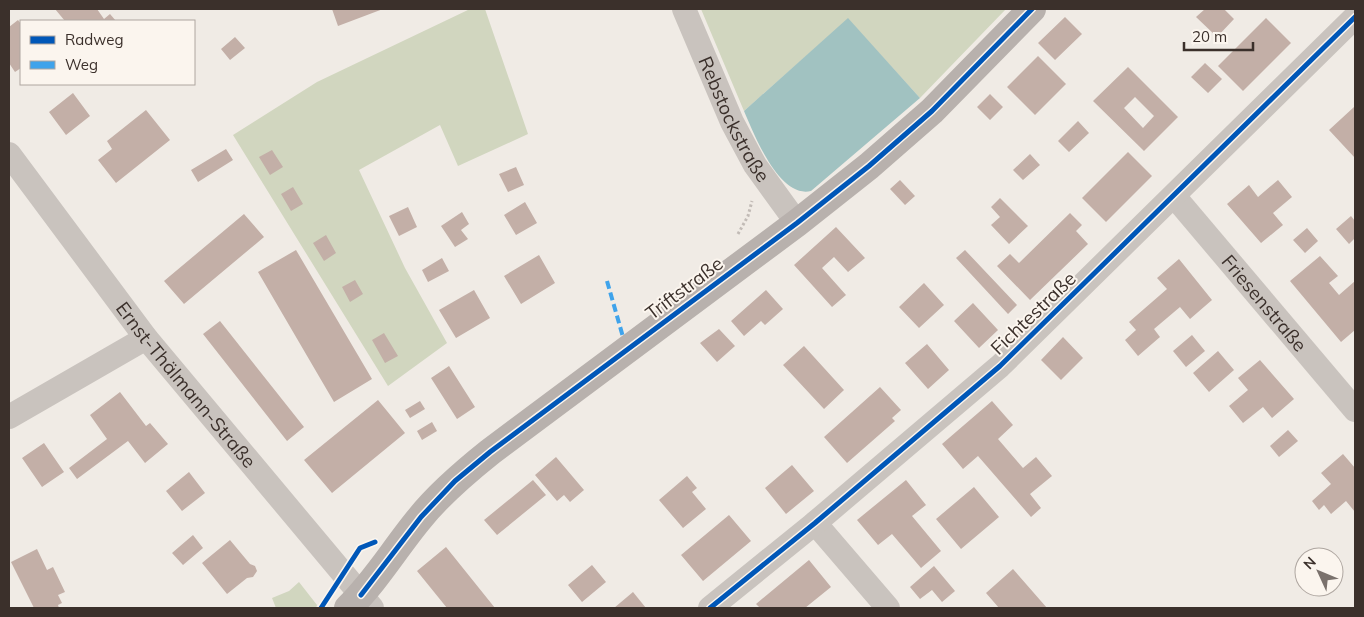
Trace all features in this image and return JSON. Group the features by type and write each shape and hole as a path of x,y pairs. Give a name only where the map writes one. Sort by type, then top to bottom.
{"main road":[{"name":"Triftstraße","path":"359,605 421,517 462,475 490,452 798,223 869,166 932,111 1032,9"}],"street":[{"name":"Rebstockstraße","path":"684,9 732,122 755,165 798,223"},
{"name":"Fichtestraße","path":"710,608 815,523 1000,366 1355,17"},
{"name":"Ernst-Thälmann-Straße","path":"9,154 146,338 359,605"},
{"name":"Friesenstraße","path":"1174,196 1355,410"},
{"path":"9,417 146,338"},
{"path":"815,523 888,608"}],"green space":[{"path":"470,9 485,9 528,134 458,166 440,125 359,170 405,268 447,343 388,386 233,135 317,82"},
{"path":"701,9 1006,9 920,98 848,19 744,111"},
{"path":"299,582 317,605 316,608 276,608 272,598 289,591"}],"water":[{"path":"848,18 920,98 811,191 799,191 788,185 769,163 744,111"}],"building":[{"path":"55,9 97,9 104,19 110,14 115,20 64,20"},
{"path":"332,9 383,9 338,26"},
{"path":"1205,9 1224,9 1234,19 1217,37 1196,17"},
{"path":"1065,17 1082,34 1055,60 1038,43"},
{"path":"1266,18 1291,43 1243,91 1218,66"},
{"path":"18,20 20,23 20,69 15,72 9,63 9,27"},
{"path":"235,37 245,48 230,60 221,49"},
{"path":"1038,56 1066,84 1035,115 1007,87"},
{"path":"1205,63 1222,79 1208,93 1191,77"},
{"path":"1128,67 1178,117 1144,151 1093,101","holes":["1135,97 1154,116 1143,128 1124,108"]},
{"path":"73,93 90,116 66,135 49,112"},
{"path":"990,94 1003,107 990,120 977,107"},
{"path":"1355,108 1355,158 1329,130"},
{"path":"146,110 170,140 116,183 98,160 112,149 107,141"},
{"path":"1078,121 1089,133 1069,152 1058,141"},
{"path":"226,149 233,160 198,182 191,170"},
{"path":"272,150 283,167 270,175 259,157"},
{"path":"1128,152 1152,176 1106,222 1082,198"},
{"path":"1030,154 1040,165 1023,180 1013,170"},
{"path":"516,167 524,185 508,192 499,174"},
{"path":"900,180 915,196 905,205 890,189"},
{"path":"1278,180 1292,197 1273,213 1283,225 1261,243 1227,204 1249,185 1258,197"},
{"path":"293,187 303,204 291,211 281,194"},
{"path":"1000,198 1028,226 1009,244 991,225 1000,217 991,207"},
{"path":"525,202 537,223 516,235 504,215"},
{"path":"408,207 417,227 399,236 389,216"},
{"path":"462,212 469,224 461,230 468,239 455,247 441,226"},
{"path":"1070,213 1082,225 1076,231 1088,244 1030,300 997,266 1010,254 1019,263"},
{"path":"244,214 264,237 184,304 164,281"},
{"path":"1351,216 1355,221 1355,238 1349,244 1336,229"},
{"path":"836,227 865,258 848,272 834,257 822,268 846,295 832,307 794,265"},
{"path":"1307,228 1318,241 1305,253 1293,240"},
{"path":"326,235 336,253 324,261 313,243"},
{"path":"296,250 372,379 334,402 258,272"},
{"path":"965,250 1017,305 1008,314 956,258"},
{"path":"539,255 555,283 521,304 504,276"},
{"path":"1320,256 1338,276 1329,283 1339,295 1355,281 1355,330 1341,342 1290,281"},
{"path":"442,258 449,271 428,282 422,270"},
{"path":"1179,259 1212,300 1190,319 1180,307 1154,329 1160,337 1138,356 1125,340 1136,330 1129,322 1167,289 1157,278"},
{"path":"355,280 363,294 350,302 342,287"},
{"path":"924,283 944,305 919,328 899,307"},
{"path":"474,290 490,318 456,338 439,310"},
{"path":"766,290 783,309 765,325 761,321 744,336 731,321"},
{"path":"973,303 998,330 979,348 954,321"},
{"path":"220,321 304,427 287,441 203,334"},
{"path":"719,329 735,346 717,362 700,343"},
{"path":"384,333 398,356 385,363 372,340"},
{"path":"1192,335 1205,351 1186,367 1173,351"},
{"path":"1063,337 1083,358 1061,380 1041,360"},
{"path":"927,344 949,370 928,389 905,363"},
{"path":"804,346 844,390 824,409 783,365"},
{"path":"1218,351 1234,370 1209,392 1193,373"},
{"path":"1260,360 1294,399 1272,418 1263,407 1243,423 1229,406 1248,390 1238,378"},
{"path":"449,366 475,407 457,419 431,378"},
{"path":"880,387 901,410 892,418 895,421 847,463 824,437"},
{"path":"120,392 146,426 150,423 168,444 145,463 128,441 77,479 69,468 107,439 90,415"},
{"path":"378,400 405,433 332,493 304,460"},
{"path":"420,401 425,409 410,418 405,410"},
{"path":"992,401 1013,425 998,439 1023,468 1036,457 1052,476 1030,494 1041,508 1031,517 978,456 963,469 942,444"},
{"path":"432,422 437,431 422,440 417,431"},
{"path":"1288,430 1298,441 1279,457 1270,446"},
{"path":"44,443 64,472 42,487 22,458"},
{"path":"1343,454 1355,468 1355,512 1346,501 1331,514 1324,505 1319,510 1312,501 1331,484 1321,473"},
{"path":"556,457 584,490 570,502 564,495 557,501 535,475"},
{"path":"792,465 814,491 786,514 765,488"},
{"path":"189,472 205,493 182,511 166,491"},
{"path":"687,476 697,488 692,492 706,509 683,528 659,500"},
{"path":"533,480 546,495 497,535 484,520"},
{"path":"906,480 926,505 912,516 941,551 921,568 892,534 878,545 857,520"},
{"path":"974,487 999,517 961,549 936,519"},
{"path":"729,515 751,541 703,581 681,555"},
{"path":"193,535 203,548 183,565 172,553"},
{"path":"230,540 250,564 255,566 257,571 253,577 247,578 227,594 202,563"},
{"path":"446,547 495,608 447,608 417,571"},
{"path":"37,549 47,570 53,567 65,592 58,595 62,603 58,605 59,608 34,608 11,562"},
{"path":"809,560 831,587 805,608 760,608 756,604"},
{"path":"592,565 606,582 582,602 568,585"},
{"path":"934,566 955,591 942,602 932,590 920,599 910,587"},
{"path":"1013,569 1047,608 999,608 986,593"},
{"path":"633,592 646,608 614,608"}],"marked path":[{"path":"607,281 623,337"}],"cycle path":[{"path":"361,595 421,517 455,481 490,452 797,223 869,166 932,111 1032,9"},
{"path":"710,608 815,523 1000,366 1355,17"},
{"path":"321,608 360,548 375,542"}]}
